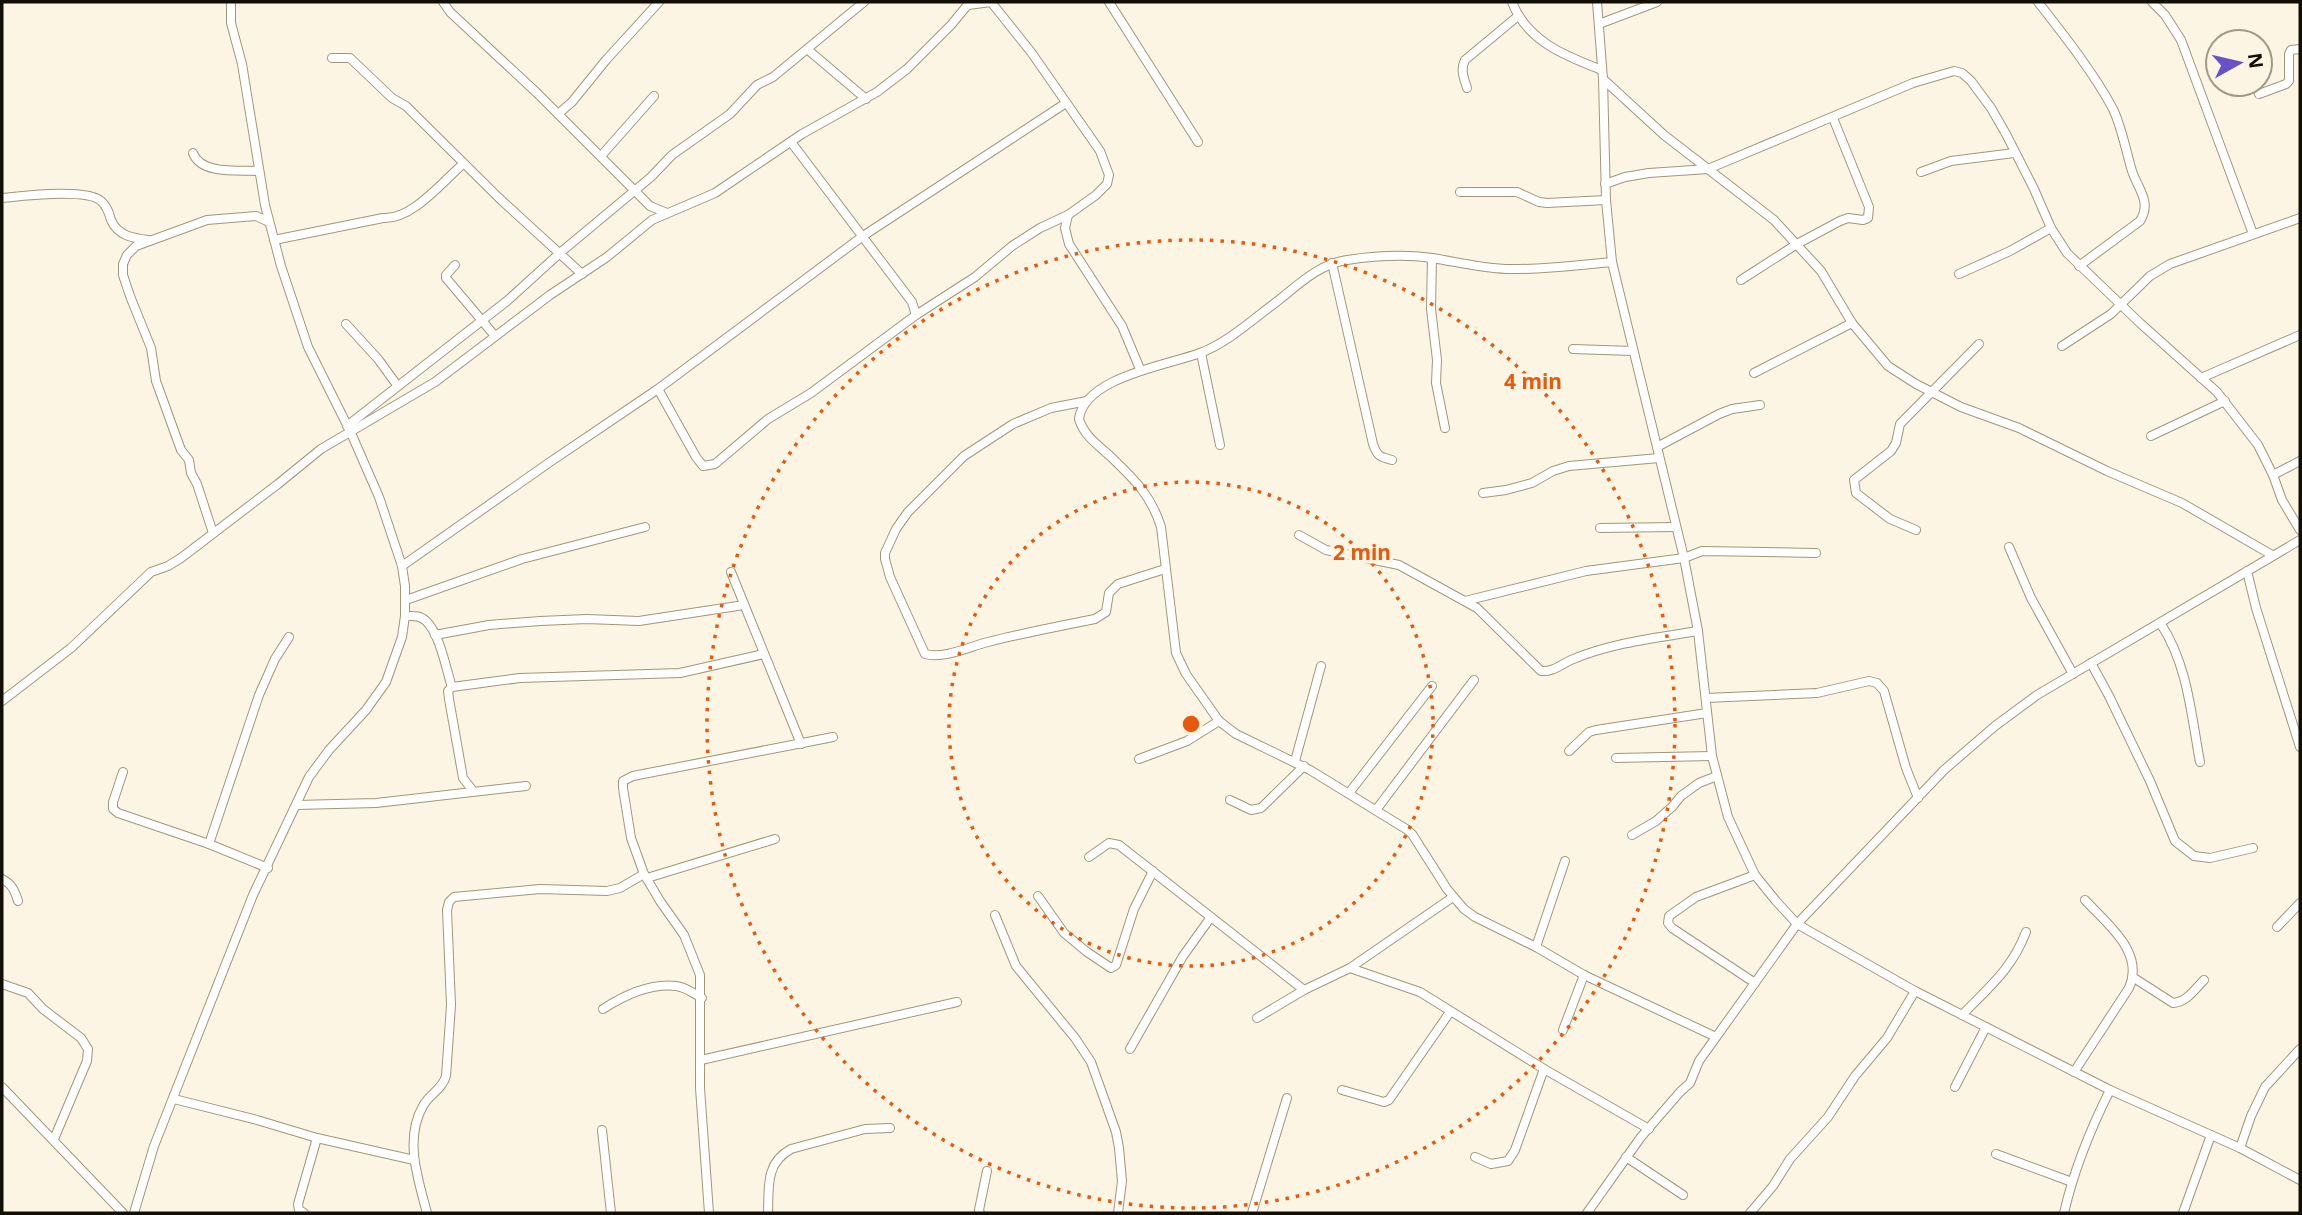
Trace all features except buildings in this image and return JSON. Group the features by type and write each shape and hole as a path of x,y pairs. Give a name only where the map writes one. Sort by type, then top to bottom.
{"street":[{"path":"134,1213 154,1146 253,895 309,777 386,682 402,637 405,616 402,566 379,497 309,347 274,240 265,205 242,64 231,23 231,2"},
{"path":"443,2 450,12 650,206 667,213"},
{"path":"558,114 572,102 659,2"},
{"path":"349,429 397,385 483,321 635,191 672,155 739,106 757,85 773,77 864,2"},
{"path":"2,701 71,648 151,572 174,563 349,429 435,382 615,251 652,220 715,193 791,142 866,99 907,69 951,26 969,3 991,2 1031,52 1100,151 1109,176 1101,191 1069,215 1020,241 811,393 768,419 715,464 703,466 695,457 659,389"},
{"path":"1109,2 1198,142"},
{"path":"1512,2 1518,16 1538,40 1602,74 1664,135 1774,220 1821,271 1852,323 1888,366 1961,407 2019,428 2107,471 2182,503 2272,555"},
{"path":"1597,2 1605,184 1612,262 1684,558 1698,631 1717,776 1728,817 1755,875 1797,923 1915,991 2110,1090 2239,1148 2300,1180"},
{"path":"1599,24 1657,2"},
{"path":"2038,2 2101,89 2113,111 2146,204 2146,213 2140,221 2079,266"},
{"path":"2152,2 2165,15 2181,40 2253,234"},
{"path":"1467,89 1462,74 1465,60 1518,16"},
{"path":"807,49 866,99"},
{"path":"2274,89 2286,85 2289,81 2289,54 2291,50 2300,49"},
{"path":"1584,63 1601,55"},
{"path":"332,58 350,58 392,98 406,106 463,164 582,274"},
{"path":"1605,184 1649,173 1708,169 1913,83 1954,71 1962,73 1991,108 2051,228 2079,266 2225,401 2258,445 2282,499 2300,530"},
{"path":"601,156 654,96"},
{"path":"402,566 659,389 863,236 1066,103"},
{"path":"1741,280 1840,220 1868,218 1870,207 1833,118"},
{"path":"791,142 912,302 916,316"},
{"path":"193,153 195,159 204,166 224,170 259,171"},
{"path":"1921,172 1959,160 2014,153"},
{"path":"274,240 400,216 417,205 463,164"},
{"path":"1460,192 1517,191 1547,204 1606,200"},
{"path":"2,198 80,194 95,197 102,202 113,225 121,233 131,238 148,240"},
{"path":"256,216 265,205"},
{"path":"650,206 652,220"},
{"path":"1069,215 1065,228 1069,244 1128,337 1140,369"},
{"path":"213,533 191,473 189,460 181,450 156,382 151,348 123,275 123,264 136,246 206,220 256,216 269,222"},
{"path":"2062,346 2112,314 2150,276 2170,264 2300,218"},
{"path":"1048,225 1065,228"},
{"path":"1959,274 2010,251 2051,228"},
{"path":"1612,262 1519,269 1469,266 1432,258 1401,256 1332,263 1300,282 1234,333 1201,353 1140,369 1103,389 1087,401 1079,419 1091,439 1147,494 1156,509 1161,527 1176,653 1186,674 1219,722 1236,734 1304,766 1412,834 1453,897 1464,909 1487,925 1536,947 1584,975 1716,1037"},
{"path":"1432,258 1431,309 1437,360 1436,383 1445,428"},
{"path":"1332,263 1376,454 1392,460"},
{"path":"455,265 446,278 495,336"},
{"path":"912,302 929,307"},
{"path":"1754,373 1852,323"},
{"path":"346,324 366,344 397,385"},
{"path":"2202,378 2300,335"},
{"path":"1916,530 1890,519 1856,493 1854,480 1891,451 1896,443 1900,424 1979,344"},
{"path":"1573,349 1633,351"},
{"path":"1201,353 1220,445"},
{"path":"1087,401 1051,408 1013,424 964,456 908,512 896,529 885,559 925,654 933,656 1095,619 1106,612 1111,590 1118,584 1164,569"},
{"path":"2151,436 2225,401"},
{"path":"1657,447 1719,414 1760,405"},
{"path":"1483,493 1532,483 1553,471 1569,466 1660,458"},
{"path":"2273,475 2300,461"},
{"path":"209,519 227,523"},
{"path":"406,600 522,559 645,527"},
{"path":"1600,528 1676,527"},
{"path":"1299,536 1326,550 1399,565 1465,601 1477,608 1541,671 1553,670 1608,647 1698,631"},
{"path":"1587,1213 1648,1129 1694,1078 1699,1061 1797,923 1944,770 1994,726 2037,695 2300,541"},
{"path":"2009,547 2031,598 2073,674"},
{"path":"1465,601 1586,571 1684,558 1702,551 1816,553"},
{"path":"2247,570 2256,608 2300,747"},
{"path":"731,572 801,744"},
{"path":"435,635 489,625 540,621 639,621 744,605"},
{"path":"405,616 417,615 425,620 435,635 452,687"},
{"path":"2161,624 2182,665 2200,762"},
{"path":"209,844 259,695 275,659 289,637"},
{"path":"472,791 463,778 448,691 452,687 520,678 680,673 764,654"},
{"path":"2091,663 2150,781 2175,841 2194,856 2210,858 2253,848"},
{"path":"1295,761 1321,666"},
{"path":"1376,810 1474,680"},
{"path":"1706,698 1817,693 1868,681 1877,683 1884,691 1918,798"},
{"path":"1349,793 1432,687"},
{"path":"1569,751 1589,732 1596,730 1707,713"},
{"path":"1139,759 1179,745 1219,722"},
{"path":"709,1213 701,1060 700,975 684,935 646,876 631,838 623,788 625,779 833,737"},
{"path":"1616,758 1713,756"},
{"path":"1230,800 1251,810 1261,808 1304,766"},
{"path":"123,772 113,802 113,809 118,813 209,844 268,868"},
{"path":"1632,835 1656,821 1681,796 1699,783 1717,776"},
{"path":"458,793 463,778"},
{"path":"296,805 376,803 527,786"},
{"path":"428,1213 414,1160 414,1131 424,1103 443,1085 446,1076 451,1005 447,910 449,902 454,897 540,889 607,891 646,876 775,839"},
{"path":"1089,857 1104,845 1114,842 1304,990"},
{"path":"1536,947 1565,861"},
{"path":"1038,896 1064,933 1111,968 1116,965 1134,909 1153,871"},
{"path":"1755,875 1696,897 1669,916 1668,923 1755,983"},
{"path":"2,878 15,890 18,901"},
{"path":"1257,1018 1304,990 1350,968 1453,897"},
{"path":"2074,1072 2134,978 2126,945 2085,901"},
{"path":"2277,927 2300,903"},
{"path":"995,915 1016,967 1085,1051 1091,1062 1116,1132 1119,1148 1122,1181 1118,1213"},
{"path":"1130,1049 1183,956 1210,917"},
{"path":"1962,1015 2008,968 2026,932"},
{"path":"1350,968 1413,989 1648,1129"},
{"path":"1563,1030 1584,975"},
{"path":"2134,978 2173,1003 2184,1000 2204,980"},
{"path":"2,984 28,993 43,1009 81,1038 88,1049 87,1060 54,1139"},
{"path":"603,1009 622,997 652,988 676,986 702,998"},
{"path":"1755,1212 1790,1159 1828,1117 1855,1076 1887,1038 1915,991"},
{"path":"701,1060 957,1002"},
{"path":"1342,1090 1384,1102 1389,1100 1450,1012"},
{"path":"1955,1087 1986,1027"},
{"path":"2239,1148 2250,1116 2265,1087 2300,1049"},
{"path":"1475,1157 1491,1164 1508,1161 1520,1139 1544,1069"},
{"path":"2,1087 123,1213"},
{"path":"2064,1213 2092,1126 2110,1090"},
{"path":"1252,1213 1287,1098"},
{"path":"174,1099 317,1138 414,1160"},
{"path":"768,1213 771,1172 776,1159 782,1154 791,1149 865,1129 890,1128"},
{"path":"602,1130 611,1213"},
{"path":"2183,1213 2211,1135"},
{"path":"304,1213 299,1210 298,1204 317,1138"},
{"path":"1996,1154 2072,1182"},
{"path":"1626,1157 1683,1195"},
{"path":"980,1213 987,1171"}]}
